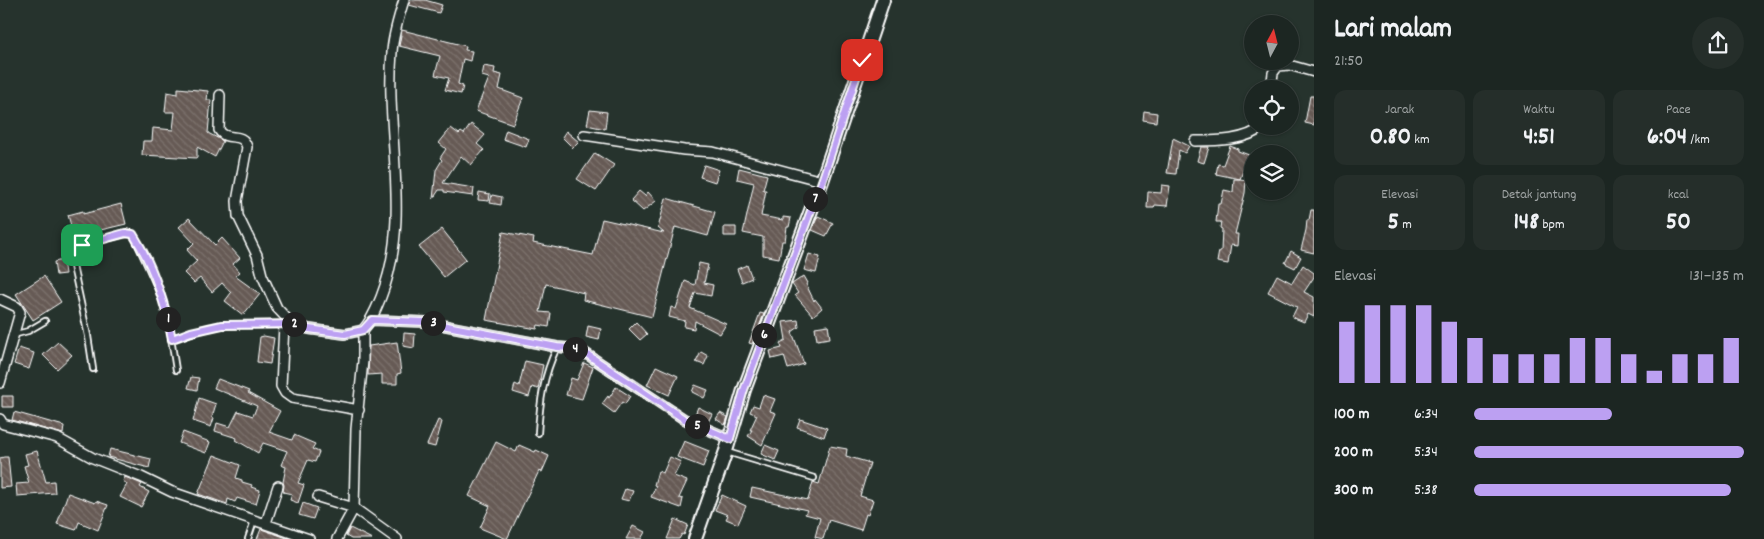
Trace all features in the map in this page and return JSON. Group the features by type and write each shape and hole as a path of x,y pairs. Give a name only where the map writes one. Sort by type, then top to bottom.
{"street":[{"path":"288,324 345,334 363,330 372,320 387,281 396,222 396,187 392,137 392,50 404,0"},
{"path":"695,539 728,445 744,390 822,181 883,0"},
{"path":"1272,80 1272,73 1278,66 1288,65 1314,72"},
{"path":"220,95 219,130 226,136 242,138 247,148 237,200 238,216 257,255 262,275 277,308 288,324 281,386 292,398 359,410"},
{"path":"584,135 684,150 713,152 822,181"},
{"path":"1196,141 1219,141 1244,135"},
{"path":"0,299 20,310 0,383"},
{"path":"372,320 426,322 557,347 579,349 684,419 728,445"},
{"path":"337,539 354,508 356,429 363,361 363,330"},
{"path":"0,418 3,424 57,438 93,458 172,492 309,539"},
{"path":"266,523 278,486"},
{"path":"318,497 354,508 397,539"}],"lane":[{"path":"93,368 72,259 75,250 82,245 125,233 133,234 159,291 172,339 176,370"},
{"path":"14,335 28,331 45,321"},
{"path":"172,339 191,332 222,325 288,324"},
{"path":"538,433 542,389 547,369 557,347"},
{"path":"728,445 814,478"},
{"path":"248,539 255,520"}],"building":[{"path":"410,0 425,0 442,5 439,13 409,5"},
{"path":"402,30 466,46 465,50 472,51 470,61 463,59 458,84 463,86 461,94 445,90 449,78 435,75 440,56 399,46"},
{"path":"484,66 495,68 494,73 502,75 499,89 523,98 513,124 476,111 489,78 482,76"},
{"path":"178,88 208,91 207,100 211,100 208,133 223,141 215,157 197,147 197,158 142,155 143,141 152,141 153,128 173,130 175,112 165,112 167,92 178,94"},
{"path":"1310,96 1314,96 1314,125 1305,123"},
{"path":"590,110 607,112 605,129 587,125"},
{"path":"1144,111 1157,113 1156,122 1143,120"},
{"path":"471,124 485,135 477,144 484,150 471,165 461,156 443,183 474,188 473,196 439,190 433,199 436,170 442,160 440,158 446,149 439,143 451,128 459,134 461,132 464,134"},
{"path":"506,130 529,139 526,147 503,139"},
{"path":"566,131 579,142 573,148 562,137"},
{"path":"1173,138 1189,146 1185,153 1179,150 1176,174 1167,173"},
{"path":"1230,146 1244,153 1244,168 1240,179 1216,174 1218,164 1223,165"},
{"path":"1201,147 1209,147 1204,163 1197,161"},
{"path":"595,153 614,165 596,191 577,179"},
{"path":"704,165 719,170 715,182 700,177"},
{"path":"739,168 767,175 763,190 766,190 761,216 783,220 783,217 791,218 789,227 787,227 785,241 782,241 779,258 763,255 763,237 743,233 754,183 737,179"},
{"path":"1234,179 1244,180 1244,197 1235,234 1238,234 1237,246 1231,245 1228,264 1217,262 1219,251 1221,251 1222,229 1220,228 1221,222 1216,222 1218,204 1221,204 1224,190 1233,192"},
{"path":"1162,185 1170,186 1167,206 1155,205 1154,208 1147,208 1148,192 1161,193"},
{"path":"639,191 645,196 648,192 656,201 643,211 631,200"},
{"path":"479,192 490,194 489,201 478,200"},
{"path":"492,195 502,197 501,205 490,203"},
{"path":"666,198 715,212 708,236 675,227 652,317 583,300 584,293 546,284 540,312 551,313 549,327 538,325 537,329 486,320 503,232 534,238 533,243 593,255 602,219 664,233 658,228"},
{"path":"121,204 126,224 88,233 89,237 75,240 68,215 83,211 83,214"},
{"path":"1311,210 1314,210 1314,253 1301,250"},
{"path":"818,216 833,223 826,236 812,230"},
{"path":"189,218 215,245 222,238 240,258 233,264 240,272 235,276 260,294 243,315 225,301 231,293 222,283 212,292 200,278 194,283 184,273 197,261 187,250 194,243 179,227"},
{"path":"724,227 736,227 736,236 724,236"},
{"path":"442,229 466,259 444,277 419,247"},
{"path":"1291,251 1301,257 1295,268 1285,263"},
{"path":"809,254 820,257 816,273 804,270"},
{"path":"63,260 65,274 56,275 54,262"},
{"path":"699,263 708,265 704,283 713,285 711,296 695,293 690,308 726,324 720,334 695,321 694,329 684,327 685,321 669,317 671,307 676,309 685,281 695,285"},
{"path":"747,265 752,278 742,282 737,269"},
{"path":"1303,265 1314,273 1314,277 1304,292 1314,297 1314,317 1308,314 1304,322 1292,317 1297,307 1268,292 1277,275 1292,283"},
{"path":"44,276 61,302 33,320 16,294"},
{"path":"804,276 814,301 815,299 822,308 813,316 795,295 798,293 792,284"},
{"path":"760,313 764,314 752,344 749,343"},
{"path":"798,320 799,327 792,332 804,364 788,369 784,356 772,359 770,351 782,348 780,343 786,340 783,322"},
{"path":"636,322 647,334 640,340 629,329"},
{"path":"828,325 830,338 817,340 815,327"},
{"path":"588,326 601,329 599,340 586,337"},
{"path":"404,333 415,334 414,348 403,346"},
{"path":"260,337 274,338 270,364 257,362"},
{"path":"58,342 72,355 57,369 43,355"},
{"path":"397,342 401,373 397,374 397,384 382,384 382,374 368,375 369,346"},
{"path":"19,348 34,353 29,369 14,364"},
{"path":"701,352 708,356 704,365 696,362"},
{"path":"525,361 543,365 538,389 532,387 529,397 513,392 515,384 519,386"},
{"path":"584,363 593,367 582,399 566,395 571,378 577,380"},
{"path":"656,366 678,376 669,395 647,385"},
{"path":"191,377 199,378 197,390 188,388"},
{"path":"218,379 249,391 248,393 280,411 269,432 292,440 294,435 315,444 312,449 319,452 315,462 308,460 298,483 304,485 298,503 290,500 292,494 283,492 286,467 281,465 287,451 263,443 258,453 236,440 237,438 215,431 217,423 230,427 238,411 253,416 257,406 214,388"},
{"path":"695,385 708,390 704,398 692,392"},
{"path":"616,387 630,396 625,404 622,402 614,413 602,404 608,396 609,398"},
{"path":"763,395 775,399 770,411 776,413 762,445 748,436 757,415 750,412 753,405 759,407"},
{"path":"2,396 13,396 13,407 2,407"},
{"path":"199,398 216,404 211,427 193,421"},
{"path":"698,407 712,414 708,422 694,417"},
{"path":"14,412 64,426 63,434 12,420"},
{"path":"720,413 728,417 725,425 716,419"},
{"path":"800,419 827,428 824,437 797,427"},
{"path":"438,420 442,422 435,447 427,445"},
{"path":"183,432 210,442 206,453 179,443"},
{"path":"684,441 709,451 703,467 677,457"},
{"path":"496,442 516,452 519,445 549,456 542,472 539,471 507,539 480,528 490,506 469,496"},
{"path":"765,445 779,451 775,460 761,454"},
{"path":"830,446 847,449 846,456 870,463 860,496 873,500 861,530 829,520 823,539 815,537 820,518 805,514 807,510 750,497 752,488 808,500 813,482 819,484"},
{"path":"110,449 151,459 149,468 108,457"},
{"path":"37,451 46,482 54,481 55,493 17,496 16,484 29,483 24,466 28,465 25,454"},
{"path":"214,455 240,465 236,478 260,490 256,504 237,498 235,502 228,499 227,504 198,494"},
{"path":"8,457 11,487 0,488 0,458"},
{"path":"670,457 681,462 674,476 687,481 679,498 683,499 681,508 651,497 656,486 654,485 658,471 663,473"},
{"path":"125,477 142,484 140,487 149,492 141,507 120,497 127,484 123,481"},
{"path":"625,489 633,491 629,501 621,499"},
{"path":"68,493 95,503 96,501 108,505 98,530 79,522 76,530 57,524"},
{"path":"722,495 746,506 738,524 726,519 728,515 715,510"},
{"path":"303,503 317,508 313,519 299,515"},
{"path":"675,519 688,525 684,535 682,534 679,539 667,539"},
{"path":"633,526 645,532 641,539 626,539"},
{"path":"350,528 372,539 351,539 346,536"},
{"path":"261,529 290,539 257,539"}],"route":[{"path":"82,245 125,233 133,234 159,291 172,339 191,332 222,325 292,324 309,329 345,334 356,333 363,330 372,320 426,322 557,347 579,349 684,419 730,439 744,390 822,181 862,60"}]}
